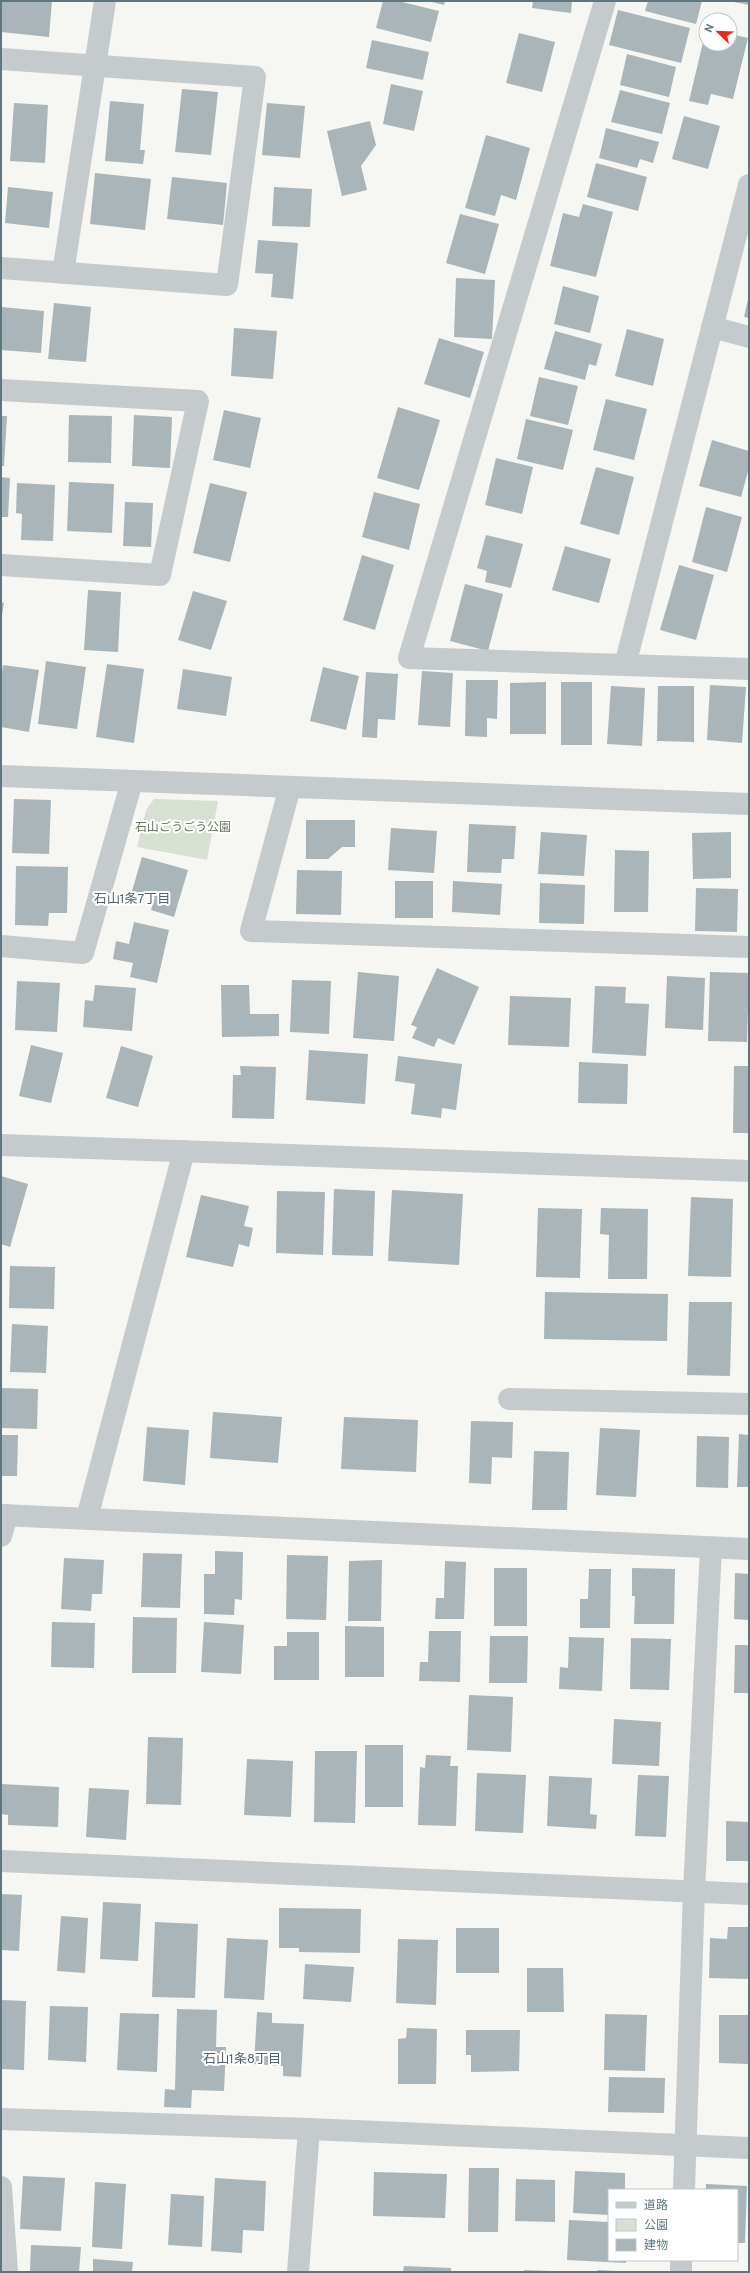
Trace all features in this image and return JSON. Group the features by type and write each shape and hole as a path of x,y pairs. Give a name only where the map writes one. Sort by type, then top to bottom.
{"street":[{"path":"64,273 106,1"},
{"path":"605,1 409,658 749,669"},
{"path":"1,59 255,77 227,285 1,268"},
{"path":"625,665 749,185"},
{"path":"712,328 749,338"},
{"path":"1,390 198,401 160,575 1,565"},
{"path":"1,776 749,804"},
{"path":"1,946 83,953 132,781"},
{"path":"290,787 252,931 749,947"},
{"path":"1,1145 749,1170"},
{"path":"87,1518 184,1151"},
{"path":"508,1399 749,1404"},
{"path":"1,1536 4,1515 749,1550"},
{"path":"684,2189 694,1891 711,1548"},
{"path":"1,1861 749,1894"},
{"path":"1,2119 309,2129 749,2148"},
{"path":"298,2272 309,2129"},
{"path":"1,2187 7,2272"},
{"path":"681,2261 681,2272"}],"green space":[{"name":"石山ごうごう公園","path":"154,799 218,801 207,860 137,847 146,810"}],"building":[{"path":"1,1 52,1 49,37 1,32"},
{"path":"383,1 398,1 439,11 431,42 376,28"},
{"path":"428,1 445,1 444,5"},
{"path":"533,1 572,1 571,13 532,8"},
{"path":"648,1 702,1 696,24 645,11"},
{"path":"735,1 749,1 749,5 734,2"},
{"path":"618,10 690,28 681,63 609,45"},
{"path":"519,33 555,42 542,92 506,83"},
{"path":"738,36 748,38 733,99 711,94 708,105 689,101 701,52 738,52"},
{"path":"372,40 429,52 423,80 366,68"},
{"path":"627,54 676,67 669,97 620,85"},
{"path":"391,84 423,91 414,131 383,124"},
{"path":"182,89 218,92 211,155 175,152"},
{"path":"620,90 670,103 662,134 611,122"},
{"path":"110,101 144,104 140,150 145,150 143,164 105,161"},
{"path":"14,103 48,105 45,163 10,161"},
{"path":"267,103 305,106 300,158 262,155"},
{"path":"684,116 720,126 708,169 672,159"},
{"path":"370,121 376,145 361,166 367,190 342,196 327,131"},
{"path":"606,128 659,142 653,163 640,159 637,168 599,158"},
{"path":"486,135 530,148 516,200 501,195 495,216 465,208"},
{"path":"596,163 647,177 638,211 587,197"},
{"path":"95,173 151,179 145,230 90,224"},
{"path":"172,177 227,183 223,225 167,219"},
{"path":"8,187 53,192 49,228 5,223"},
{"path":"274,187 312,189 310,227 272,226"},
{"path":"583,204 613,212 596,277 550,266 563,213 579,217"},
{"path":"460,214 499,224 485,274 446,263"},
{"path":"258,240 298,243 293,299 271,297 273,274 255,273"},
{"path":"456,278 495,280 492,339 454,337"},
{"path":"563,286 599,296 590,333 554,324"},
{"path":"749,299 749,318 744,317"},
{"path":"54,303 91,307 86,362 48,359"},
{"path":"1,307 44,311 41,353 1,350"},
{"path":"234,328 277,331 273,379 231,376"},
{"path":"627,329 664,339 653,386 615,376"},
{"path":"555,331 602,344 596,366 589,364 585,380 544,369"},
{"path":"439,338 484,352 470,398 424,384"},
{"path":"539,377 578,386 568,425 530,416"},
{"path":"606,399 647,409 634,460 593,450"},
{"path":"398,407 440,420 419,490 377,478"},
{"path":"224,410 261,418 250,468 213,460"},
{"path":"69,415 112,416 111,463 68,462"},
{"path":"134,415 172,417 170,468 132,466"},
{"path":"1,416 7,416 4,466 1,466"},
{"path":"526,419 573,430 563,470 517,459"},
{"path":"712,440 749,451 749,468 741,497 699,486"},
{"path":"496,458 533,467 522,514 485,505"},
{"path":"596,467 634,477 619,535 580,524"},
{"path":"1,477 10,478 8,517 1,517"},
{"path":"69,482 114,484 112,533 67,531"},
{"path":"17,483 55,485 53,541 21,540 22,514 16,513"},
{"path":"210,483 247,492 230,562 193,553"},
{"path":"374,492 420,504 409,550 362,537"},
{"path":"125,502 153,503 151,547 123,546"},
{"path":"706,507 742,517 727,572 692,562"},
{"path":"486,535 523,544 511,588 485,582 487,571 477,568"},
{"path":"565,546 611,559 599,603 552,590"},
{"path":"362,555 394,565 375,630 343,620"},
{"path":"679,565 714,575 696,640 660,630"},
{"path":"465,584 503,594 488,651 450,641"},
{"path":"88,590 121,592 118,652 84,650"},
{"path":"193,591 227,601 211,650 178,640"},
{"path":"1,602 4,603 2,615 1,615"},
{"path":"46,661 86,667 77,729 38,724"},
{"path":"107,664 144,669 134,743 96,737"},
{"path":"3,665 39,670 29,732 1,727 1,679"},
{"path":"323,667 359,676 346,730 310,721"},
{"path":"183,669 232,677 226,716 177,709"},
{"path":"422,671 453,673 450,727 418,725"},
{"path":"366,672 398,674 395,720 378,719 377,738 362,737"},
{"path":"466,680 498,680 497,719 487,718 487,737 465,736"},
{"path":"546,682 546,734 510,734 510,683"},
{"path":"561,682 592,682 592,745 561,745"},
{"path":"710,685 746,687 742,743 707,740"},
{"path":"611,686 645,688 642,746 607,744"},
{"path":"658,686 694,686 694,742 657,741"},
{"path":"14,799 51,800 49,854 12,853"},
{"path":"306,820 355,820 355,847 342,847 328,859 306,859"},
{"path":"469,824 516,826 514,859 502,859 501,873 467,872"},
{"path":"391,828 437,831 434,873 388,870"},
{"path":"541,832 587,835 584,876 538,874"},
{"path":"731,832 731,878 693,879 692,833"},
{"path":"615,850 649,851 648,912 614,912"},
{"path":"142,857 188,870 174,917 151,910 155,897 132,891"},
{"path":"16,866 68,867 67,913 49,913 48,926 15,925"},
{"path":"297,870 342,871 341,915 296,914"},
{"path":"395,881 433,881 433,918 395,918"},
{"path":"453,881 502,884 500,915 452,912"},
{"path":"540,883 585,885 584,924 539,923"},
{"path":"696,888 738,889 737,932 695,931"},
{"path":"134,922 169,930 157,983 130,977 133,963 113,959 116,941 129,944"},
{"path":"437,968 479,987 454,1045 438,1038 434,1047 412,1038 417,1027 411,1025"},
{"path":"358,972 399,976 394,1041 353,1038"},
{"path":"710,972 749,973 747,1042 708,1041"},
{"path":"667,976 705,978 703,1030 665,1028"},
{"path":"292,980 331,981 329,1034 290,1032"},
{"path":"17,981 60,983 57,1032 15,1030"},
{"path":"95,985 136,988 132,1031 83,1027 85,1000 93,1001"},
{"path":"221,985 249,985 250,1014 279,1014 279,1036 222,1037"},
{"path":"595,986 626,987 625,1003 649,1004 646,1056 592,1053"},
{"path":"510,996 571,998 569,1047 508,1045"},
{"path":"31,1045 63,1053 51,1103 19,1096"},
{"path":"121,1046 153,1056 138,1107 106,1098"},
{"path":"309,1050 368,1054 365,1104 306,1100"},
{"path":"398,1056 462,1064 456,1110 442,1108 441,1118 411,1114 415,1084 395,1081"},
{"path":"579,1062 628,1064 627,1104 578,1103"},
{"path":"240,1066 276,1067 274,1119 232,1118 233,1075 241,1075"},
{"path":"734,1066 749,1066 749,1133 733,1133"},
{"path":"1,1176 28,1184 10,1247 1,1244"},
{"path":"334,1189 375,1191 373,1256 332,1255"},
{"path":"392,1190 463,1194 459,1265 388,1261"},
{"path":"277,1191 325,1192 323,1255 276,1253"},
{"path":"201,1195 249,1206 244,1226 253,1228 249,1247 239,1244 233,1267 186,1257"},
{"path":"691,1197 733,1199 731,1277 688,1276"},
{"path":"538,1208 582,1209 580,1278 536,1277"},
{"path":"601,1208 648,1209 647,1279 608,1279 609,1235 600,1234"},
{"path":"10,1266 55,1267 54,1309 9,1308"},
{"path":"545,1292 668,1294 667,1341 544,1339"},
{"path":"689,1302 732,1302 730,1376 687,1375"},
{"path":"12,1324 48,1326 46,1373 10,1372"},
{"path":"1,1388 38,1389 37,1429 1,1428"},
{"path":"213,1412 282,1417 278,1463 210,1458"},
{"path":"344,1417 418,1420 416,1472 341,1469"},
{"path":"471,1421 513,1422 512,1458 492,1457 491,1484 469,1483"},
{"path":"147,1427 189,1430 185,1485 143,1481"},
{"path":"600,1428 640,1430 636,1497 596,1495"},
{"path":"739,1434 749,1435 749,1487 737,1487"},
{"path":"1,1435 18,1435 17,1476 1,1476"},
{"path":"697,1436 729,1437 728,1488 696,1487"},
{"path":"534,1451 569,1452 567,1510 532,1510"},
{"path":"215,1551 243,1552 242,1600 235,1599 234,1615 204,1614 204,1574 215,1574"},
{"path":"143,1553 182,1554 180,1608 141,1607"},
{"path":"287,1555 328,1556 326,1620 286,1619"},
{"path":"64,1558 104,1560 102,1594 92,1594 91,1611 61,1609"},
{"path":"382,1560 381,1621 348,1621 349,1561"},
{"path":"445,1561 466,1562 464,1619 435,1619 436,1598 444,1598"},
{"path":"494,1568 527,1568 527,1626 494,1626"},
{"path":"632,1568 675,1569 674,1624 634,1624 635,1596 632,1596"},
{"path":"589,1569 611,1569 610,1628 580,1628 580,1599 588,1599"},
{"path":"735,1573 749,1574 749,1620 734,1619"},
{"path":"133,1617 177,1618 176,1673 132,1673"},
{"path":"52,1622 95,1623 94,1668 51,1667"},
{"path":"204,1622 244,1625 241,1674 201,1672"},
{"path":"345,1626 384,1627 384,1677 345,1677"},
{"path":"429,1631 461,1631 460,1682 419,1681 420,1662 428,1662"},
{"path":"287,1632 319,1632 319,1680 274,1680 274,1646 287,1646"},
{"path":"490,1636 528,1636 527,1683 489,1683"},
{"path":"569,1637 604,1638 602,1691 559,1689 560,1667 568,1668"},
{"path":"631,1638 671,1639 669,1690 630,1689"},
{"path":"735,1645 749,1645 749,1693 734,1693"},
{"path":"469,1695 513,1697 511,1752 467,1750"},
{"path":"614,1719 661,1722 659,1766 612,1764"},
{"path":"148,1737 183,1738 181,1805 146,1804"},
{"path":"365,1745 403,1745 403,1807 365,1807"},
{"path":"315,1751 357,1751 355,1823 314,1822"},
{"path":"426,1755 451,1756 450,1766 458,1766 456,1826 418,1825 420,1767 425,1768"},
{"path":"247,1759 293,1761 291,1817 244,1815"},
{"path":"477,1773 526,1775 523,1833 475,1831"},
{"path":"638,1775 669,1776 666,1837 635,1836"},
{"path":"549,1776 592,1778 590,1814 597,1815 596,1829 547,1826"},
{"path":"1,1784 59,1787 58,1827 8,1825 8,1815 1,1814"},
{"path":"89,1788 129,1790 126,1840 86,1837"},
{"path":"726,1821 749,1822 749,1861 726,1861"},
{"path":"1,1894 22,1895 19,1951 1,1950"},
{"path":"103,1902 141,1904 138,1961 100,1959"},
{"path":"279,1908 361,1909 360,1953 299,1952 299,1948 279,1948"},
{"path":"61,1916 88,1918 85,1973 57,1971"},
{"path":"155,1922 198,1924 195,1998 152,1997"},
{"path":"728,1927 749,1927 749,1979 709,1978 710,1938 727,1939"},
{"path":"456,1928 499,1928 499,1973 456,1973"},
{"path":"227,1938 268,1940 264,2000 224,1998"},
{"path":"398,1939 438,1940 436,2005 396,2003"},
{"path":"305,1964 354,1967 351,2002 303,1999"},
{"path":"527,1968 563,1968 564,2012 527,2012"},
{"path":"1,2000 26,2001 24,2070 1,2069"},
{"path":"50,2006 88,2007 86,2062 48,2060"},
{"path":"177,2009 217,2010 216,2047 226,2047 224,2091 192,2090 191,2108 164,2107 165,2089 175,2090"},
{"path":"257,2012 272,2013 272,2023 304,2024 301,2077 283,2076 283,2066 254,2064"},
{"path":"120,2013 159,2014 157,2072 117,2070"},
{"path":"605,2014 647,2015 645,2071 604,2070"},
{"path":"719,2015 749,2015 749,2064 719,2063"},
{"path":"407,2028 437,2029 436,2084 398,2084 398,2039 406,2038"},
{"path":"466,2030 520,2030 519,2071 471,2072 471,2055 466,2055"},
{"path":"609,2077 665,2078 664,2113 608,2112"},
{"path":"469,2168 499,2168 498,2232 468,2232"},
{"path":"575,2171 625,2173 625,2189 608,2189 608,2215 573,2213"},
{"path":"374,2172 447,2174 445,2218 373,2216"},
{"path":"23,2176 65,2178 61,2231 20,2229"},
{"path":"215,2178 266,2181 264,2231 243,2230 242,2253 211,2251"},
{"path":"516,2179 555,2180 555,2222 515,2221"},
{"path":"95,2182 126,2184 122,2249 92,2247"},
{"path":"706,2184 747,2186 745,2243 738,2243 738,2189 706,2189"},
{"path":"171,2194 204,2196 202,2247 168,2245"},
{"path":"569,2220 608,2222 608,2261 626,2261 626,2263 567,2260"},
{"path":"31,2245 81,2247 79,2272 30,2272"},
{"path":"93,2259 133,2262 132,2272 93,2272"},
{"path":"404,2266 451,2268 451,2272 403,2272"},
{"path":"524,2270 552,2271 552,2272 524,2272"},
{"path":"598,2270 617,2271 617,2272 597,2272"}],"district":[{"name":"石山1条7丁目","path":"132,898"},
{"name":"石山1条8丁目","path":"242,2058"}]}
